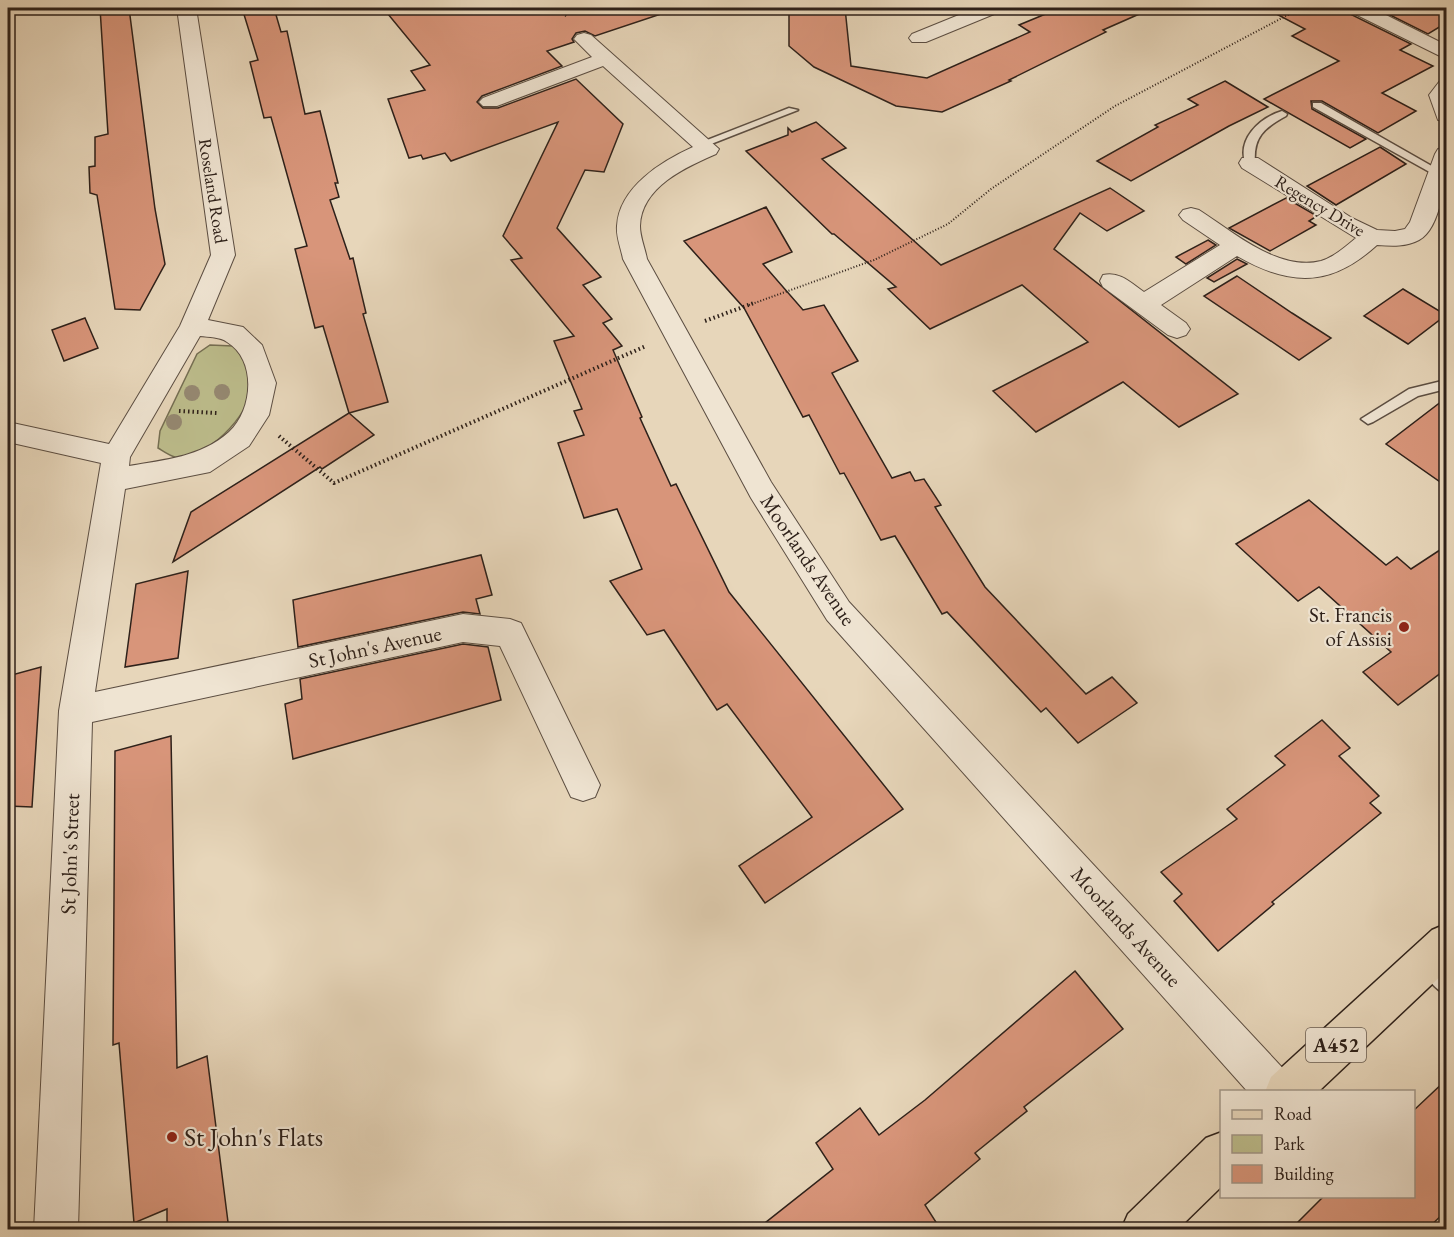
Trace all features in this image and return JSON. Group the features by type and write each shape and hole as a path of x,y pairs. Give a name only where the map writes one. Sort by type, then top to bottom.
{"main road":[{"name":"A452","path":"1288,1090 1440,963"},
{"path":"1143,1230 1220,1155"}],"street":[{"path":"186,10 210,8"},
{"path":"919,38 992,8"},
{"path":"1358,8 1446,53"},
{"name":"Roseland Road","path":"115,468 143,410 193,326 223,255 186,10"},
{"path":"584,39 702,144"},
{"path":"490,102 604,59"},
{"path":"1446,86 1439,95 1446,115"},
{"name":"Moorlands Avenue","path":"702,144 708,149 676,163 647,184 629,224 635,259 761,490 838,611 1274,1090"},
{"name":"Regency Drive","path":"1250,163 1344,223 1372,237 1396,239 1413,234 1421,223 1443,164"},
{"path":"1191,216 1237,245 1279,267 1319,272 1330,269 1362,248 1372,237"},
{"path":"1144,304 1237,245"},
{"path":"1112,281 1177,329"},
{"path":"8,432 115,468 200,464 239,439 255,415 263,383 254,351 234,333 193,326"},
{"name":"St John's Street","path":"56,1230 75,711 115,468"},
{"name":"St John's Avenue","path":"75,711 464,628 510,633 583,785"}],"lane":[{"path":"1317,105 1443,164"},
{"path":"702,144 793,110"},
{"path":"1250,163 1248,146 1256,131 1282,114"},
{"path":"1368,419 1414,392 1446,385"}],"path":[{"path":"143,410 255,415 334,483 675,333 874,260 948,224 991,189 1115,106 1301,8"}],"green space":[{"path":"210,345 233,346 248,358 252,383 249,398 235,423 212,444 199,452 175,457 158,448 160,431 197,354"}],"building":[{"path":"100,8 129,8 155,209 165,264 140,310 115,309 97,195 90,193 89,167 95,166 95,137 108,134"},
{"path":"242,8 274,8 281,32 287,31 305,114 320,111 338,183 335,183 339,197 330,200 350,259 353,258 366,313 363,314 388,402 349,413 323,326 315,328 295,249 307,246 271,117 264,118 250,62 258,60"},
{"path":"383,8 660,8 661,14 595,36 585,31 576,33 572,39 574,42 547,51 562,66 482,96 477,102 483,108 498,108 576,79 623,124 604,172 585,170 557,228 601,277 583,285 612,319 603,323 622,346 613,350 642,417 640,418 671,486 676,484 729,592 903,809 765,903 739,866 812,817 727,704 717,710 664,630 647,635 610,581 642,569 617,509 584,518 558,443 584,435 574,411 582,409 554,341 574,336 511,260 522,258 503,236 558,122 451,161 445,153 423,159 421,155 409,158 388,99 425,90 411,71 430,65"},
{"path":"789,8 845,8 851,66 927,78 1030,32 1019,25 1060,8 1153,8 1103,30 1106,32 1009,80 1011,81 942,112 896,106 814,67 789,46"},
{"path":"1265,8 1346,8 1350,14 1411,44 1400,50 1433,66 1382,93 1416,111 1378,133 1322,101 1311,101 1312,109 1366,139 1350,148 1264,99 1339,61 1292,36 1305,29"},
{"path":"1376,8 1446,8 1446,23 1428,34"},
{"path":"1225,81 1268,107 1229,126 1131,181 1097,161 1158,127 1155,125 1198,105 1188,99"},
{"path":"816,122 846,148 822,159 941,265 1110,188 1144,211 1107,231 1080,213 1054,249 1238,394 1179,427 1123,382 1036,432 993,391 1088,342 1022,285 930,329 888,289 896,287 832,234 746,151 788,135 788,128 792,132"},
{"path":"1380,147 1406,164 1336,205 1307,186"},
{"path":"1286,198 1317,216 1309,221 1316,225 1270,251 1229,228"},
{"path":"766,207 792,252 763,264 803,310 824,305 858,361 832,373 892,478 910,472 915,481 924,479 941,505 935,507 985,587 1086,694 1112,677 1137,703 1078,743 1046,708 1041,712 947,612 942,614 895,536 881,540 844,473 840,474 809,415 803,417 744,308 684,241"},
{"path":"1208,240 1216,245 1186,264 1176,257"},
{"path":"1237,259 1247,264 1214,282 1207,278"},
{"path":"1237,276 1331,338 1299,360 1204,296"},
{"path":"1403,289 1446,315 1408,344 1364,316"},
{"path":"85,318 98,348 64,361 52,330"},
{"path":"1446,398 1446,486 1386,444"},
{"path":"349,413 374,435 173,562 191,512"},
{"name":"St. Francis of Assisi","path":"1309,500 1386,565 1397,557 1411,569 1446,546 1446,669 1398,705 1363,672 1391,652 1319,587 1298,601 1236,544"},
{"path":"481,555 492,595 476,599 480,614 463,612 298,647 293,600"},
{"path":"188,571 178,658 125,667 136,584"},
{"path":"463,644 488,647 501,700 293,759 285,704 302,699 300,679"},
{"path":"41,667 32,807 8,806 8,676"},
{"path":"1322,720 1350,748 1339,756 1379,796 1370,803 1381,813 1272,902 1274,904 1218,951 1174,901 1182,894 1161,872 1237,819 1227,809 1285,765 1275,756"},
{"path":"171,736 177,1068 207,1056 229,1230 167,1230 167,1209 134,1223 119,1043 113,1045 115,751"},
{"path":"1075,971 1123,1029 1024,1107 1027,1111 975,1153 980,1159 925,1205 941,1230 756,1230 833,1169 816,1143 860,1108 879,1135 925,1100"},
{"path":"1446,1080 1446,1211 1426,1230 1290,1230 1322,1198 1415,1198 1415,1109"}],"place":[{"name":"St. Francis of Assisi","path":"1404,627"},
{"name":"St John's Flats","path":"172,1137"}]}
